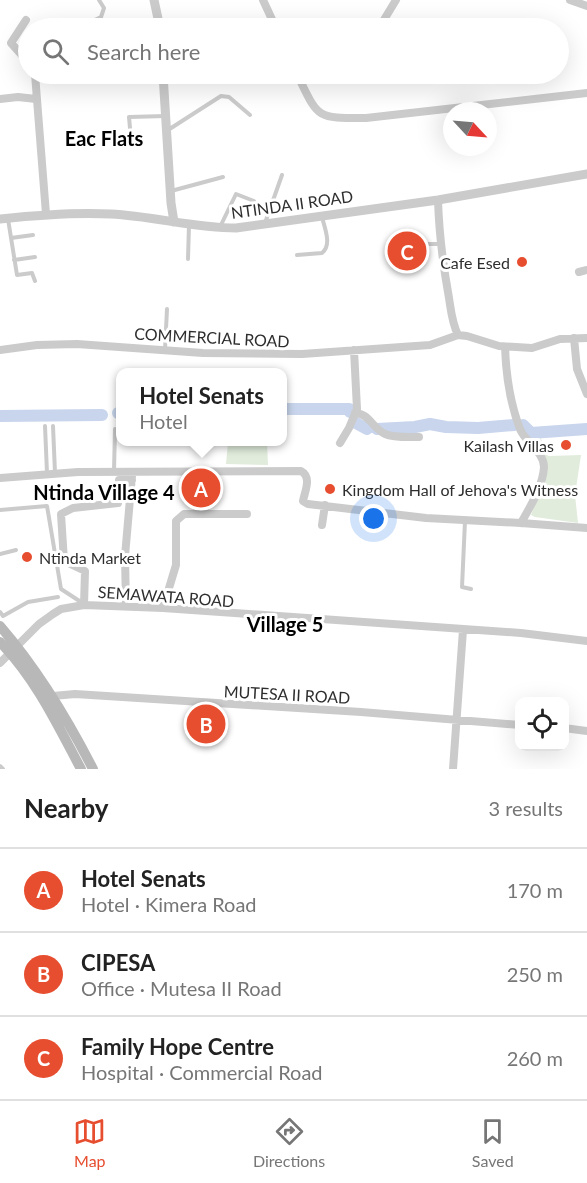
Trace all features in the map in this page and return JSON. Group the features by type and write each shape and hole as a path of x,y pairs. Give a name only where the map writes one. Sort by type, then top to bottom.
{"main road":[{"path":"0,626 49,697 84,767"},
{"path":"0,642 15,650"}],"street":[{"path":"154,0 158,18"},
{"path":"263,0 271,18"},
{"path":"386,18 396,0"},
{"path":"570,0 587,6"},
{"path":"18,32 11,43 18,51"},
{"path":"35,84 46,214"},
{"path":"164,84 174,222"},
{"path":"302,84 320,114 334,118 366,118 587,93"},
{"path":"0,99 18,97 36,99"},
{"name":"NTINDA II ROAD","path":"4,219 46,214 111,214 219,228 265,224 438,200 587,174"},
{"path":"438,200 440,244 452,321 458,335 505,347 538,348 560,339 587,338"},
{"name":"COMMERCIAL ROAD","path":"0,350 37,345 77,344 251,355 302,354 430,345 458,335"},
{"path":"574,338 577,369 587,394"},
{"path":"505,347 506,376 517,420 526,440 542,458 544,466 538,488 521,523"},
{"path":"340,443 355,413 354,350"},
{"path":"355,413 362,413 368,417 373,426 389,436 418,437"},
{"path":"0,478 51,473 114,471 301,471 306,474 307,478 303,501 308,504 426,518 587,528"},
{"path":"126,606 125,556 132,471"},
{"path":"84,605 85,571 64,561 61,514 73,508 118,503 119,480 132,480"},
{"path":"322,525 325,505"},
{"path":"163,608 176,565 176,521 179,517 194,514 247,514"},
{"name":"SEMAWATA ROAD","path":"0,663 39,624 53,614 61,609 84,605 163,608 587,641"},
{"path":"453,769 464,630"},
{"name":"MUTESA II ROAD","path":"49,697 75,694 515,724"},
{"path":"569,729 587,731"}],"lane":[{"path":"99,0 104,8 99,18"},
{"path":"167,130 221,96 229,97 249,115"},
{"path":"130,128 129,117 166,116"},
{"path":"265,224 282,175"},
{"path":"171,191 223,177"},
{"path":"219,228 236,194 254,201"},
{"path":"297,255 326,251 328,246 322,216"},
{"path":"4,219 11,238 16,275 32,273 35,281"},
{"path":"188,259 189,224"},
{"path":"11,238 33,235"},
{"path":"406,244 440,244"},
{"path":"14,260 35,258"},
{"path":"165,350 167,309"},
{"path":"45,426 51,473"},
{"path":"51,473 53,426"},
{"path":"114,471 115,429"},
{"path":"0,510 47,506 61,589 84,605"},
{"path":"466,521 462,587 471,589"},
{"path":"0,554 16,550"},
{"path":"0,612 3,616 28,602 58,597"}],"green space":[{"path":"539,434 548,456 581,455 575,495 578,523 531,515 547,473 547,467 526,435"},
{"path":"228,446 267,446 268,465 226,464"}],"waterway":[{"path":"287,409 349,409 350,412"},
{"path":"0,416 102,415"},
{"path":"356,423 367,429"},
{"path":"377,429 430,424 478,428 514,425"},
{"path":"523,425 531,433 587,429"}],"place":[{"name":"Family Hope Centre","path":"407,251"},
{"name":"Cafe Esed","path":"522,262"},
{"name":"Kailash Villas","path":"566,445"},
{"name":"Hotel Senats","path":"201,488"},
{"name":"Kingdom Hall of Jehova's Witness","path":"330,489"},
{"name":"Ntinda Market","path":"27,557"},
{"name":"CIPESA","path":"206,724"}],"district":[{"name":"Eac Flats","path":"104,138"},
{"name":"Ntinda Village 4","path":"104,492"},
{"name":"Village 5","path":"285,624"}]}
